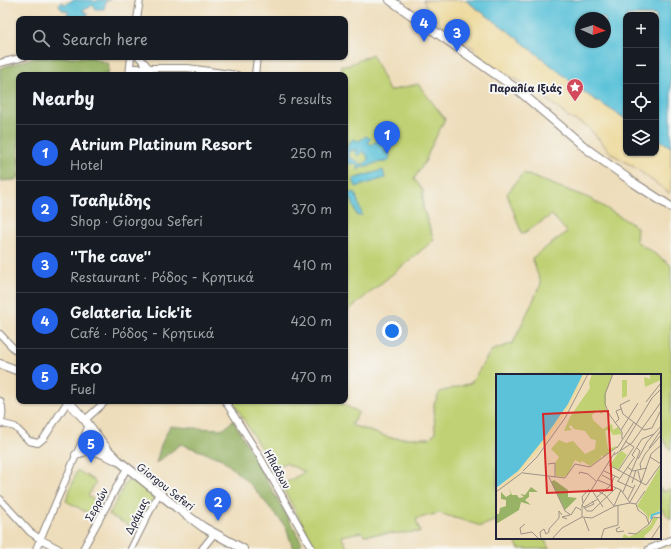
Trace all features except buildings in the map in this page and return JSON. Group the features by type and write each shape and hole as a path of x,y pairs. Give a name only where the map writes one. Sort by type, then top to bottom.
{"main road":[{"path":"390,0 518,90 587,149 607,169 671,214"},
{"path":"587,149 671,208"},
{"path":"0,364 16,370"},
{"path":"71,404 119,462"},
{"path":"76,455 83,451 94,451 119,462"},
{"name":"Giorgou Seferi","path":"119,462 176,507 214,534 243,549"}],"street":[{"path":"137,16 140,0"},
{"path":"0,64 16,59"},
{"path":"132,60 130,72 150,69 176,68 188,68 214,72"},
{"path":"142,60 150,69"},
{"path":"255,72 257,60"},
{"path":"176,68 177,72"},
{"path":"146,72 150,69"},
{"path":"0,334 16,351"},
{"path":"0,401 3,414 0,423 15,426 29,441 38,443 44,438 66,404"},
{"path":"36,549 76,455 87,422 103,404"},
{"name":"Ηλιάδων","path":"227,404 260,457 312,549"},
{"name":"Σερρών","path":"83,549 126,468"},
{"name":"Δράμας","path":"131,549 159,493"},
{"path":"0,499 30,532 59,549"},
{"path":"202,549 214,534"},
{"path":"649,549 668,541"}],"green space":[{"path":"372,54 389,91 418,84 445,119 426,160 414,179 423,190 423,208 434,240 348,311 348,72 341,72 341,65 347,66"},
{"path":"26,60 99,60 109,64 108,72 16,72 16,179 0,181 0,68"},
{"path":"182,70 202,72 154,72"},
{"path":"523,173 591,199 637,227 636,241 671,265 671,451 661,436 661,374 496,374 496,520 481,526 439,513 416,519 420,532 364,535 362,532 341,536 348,549 318,549 281,485 305,472 285,463 272,468 235,404 342,404 359,412 351,425 391,438 430,438 435,433 434,404 440,392 471,383 491,351 513,343 541,284 532,258 567,232 552,215 522,234 507,194"},
{"path":"233,420 302,543 297,549 293,549 286,527 252,486 222,459 181,444 156,463 161,445 170,426 224,429"},
{"path":"77,470 96,482 88,496 104,506 97,518 66,501"},
{"path":"136,479 156,494 138,530 109,515 126,482"},
{"path":"671,488 671,520 661,508 661,489 664,492"},
{"path":"514,539 544,539 549,549 519,549"}],"sand":[{"name":"Παραλία Ιξιάς","path":"423,0 465,0 507,30 588,95 623,117 623,156 659,156 659,139 671,147 671,191 669,193 634,167 612,154 587,126 568,117 539,92 492,66 481,57 472,46 458,41 430,13"}],"water":[{"path":"73,0 93,0 95,2 98,0 110,0 106,1 104,9 95,9 92,5 89,8 84,9 83,11 88,15 86,16 65,16 69,12 61,9 59,4 63,2 64,5"},
{"path":"465,0 671,0 671,147 659,139 659,12 623,12 623,117 588,95 507,30"},
{"path":"366,136 371,139 368,142 371,145 381,138 387,139 392,145 390,147 386,147 390,148 389,152 386,152 385,149 384,150 386,153 390,154 389,160 375,163 370,166 363,166 358,170 358,166 353,163 348,164 348,144 353,139 359,141","holes":["357,148 355,152 357,155 360,155 362,151 367,155 368,160 364,164 360,164 356,160 349,158 349,150 353,151"]},
{"path":"383,170 385,178 356,187 353,179"},
{"path":"355,192 362,215 357,216 352,200 348,201 348,194"}],"place":[{"name":"Gelateria Lick'it","path":"424,42"},
{"name":"''The cave''","path":"457,52"},
{"name":"Παραλία Ιξιάς","path":"575,102"},
{"name":"Atrium Platinum Resort","path":"387,154"},
{"name":"EKO","path":"91,463"},
{"name":"Τσαλμίδης","path":"218,521"}]}
